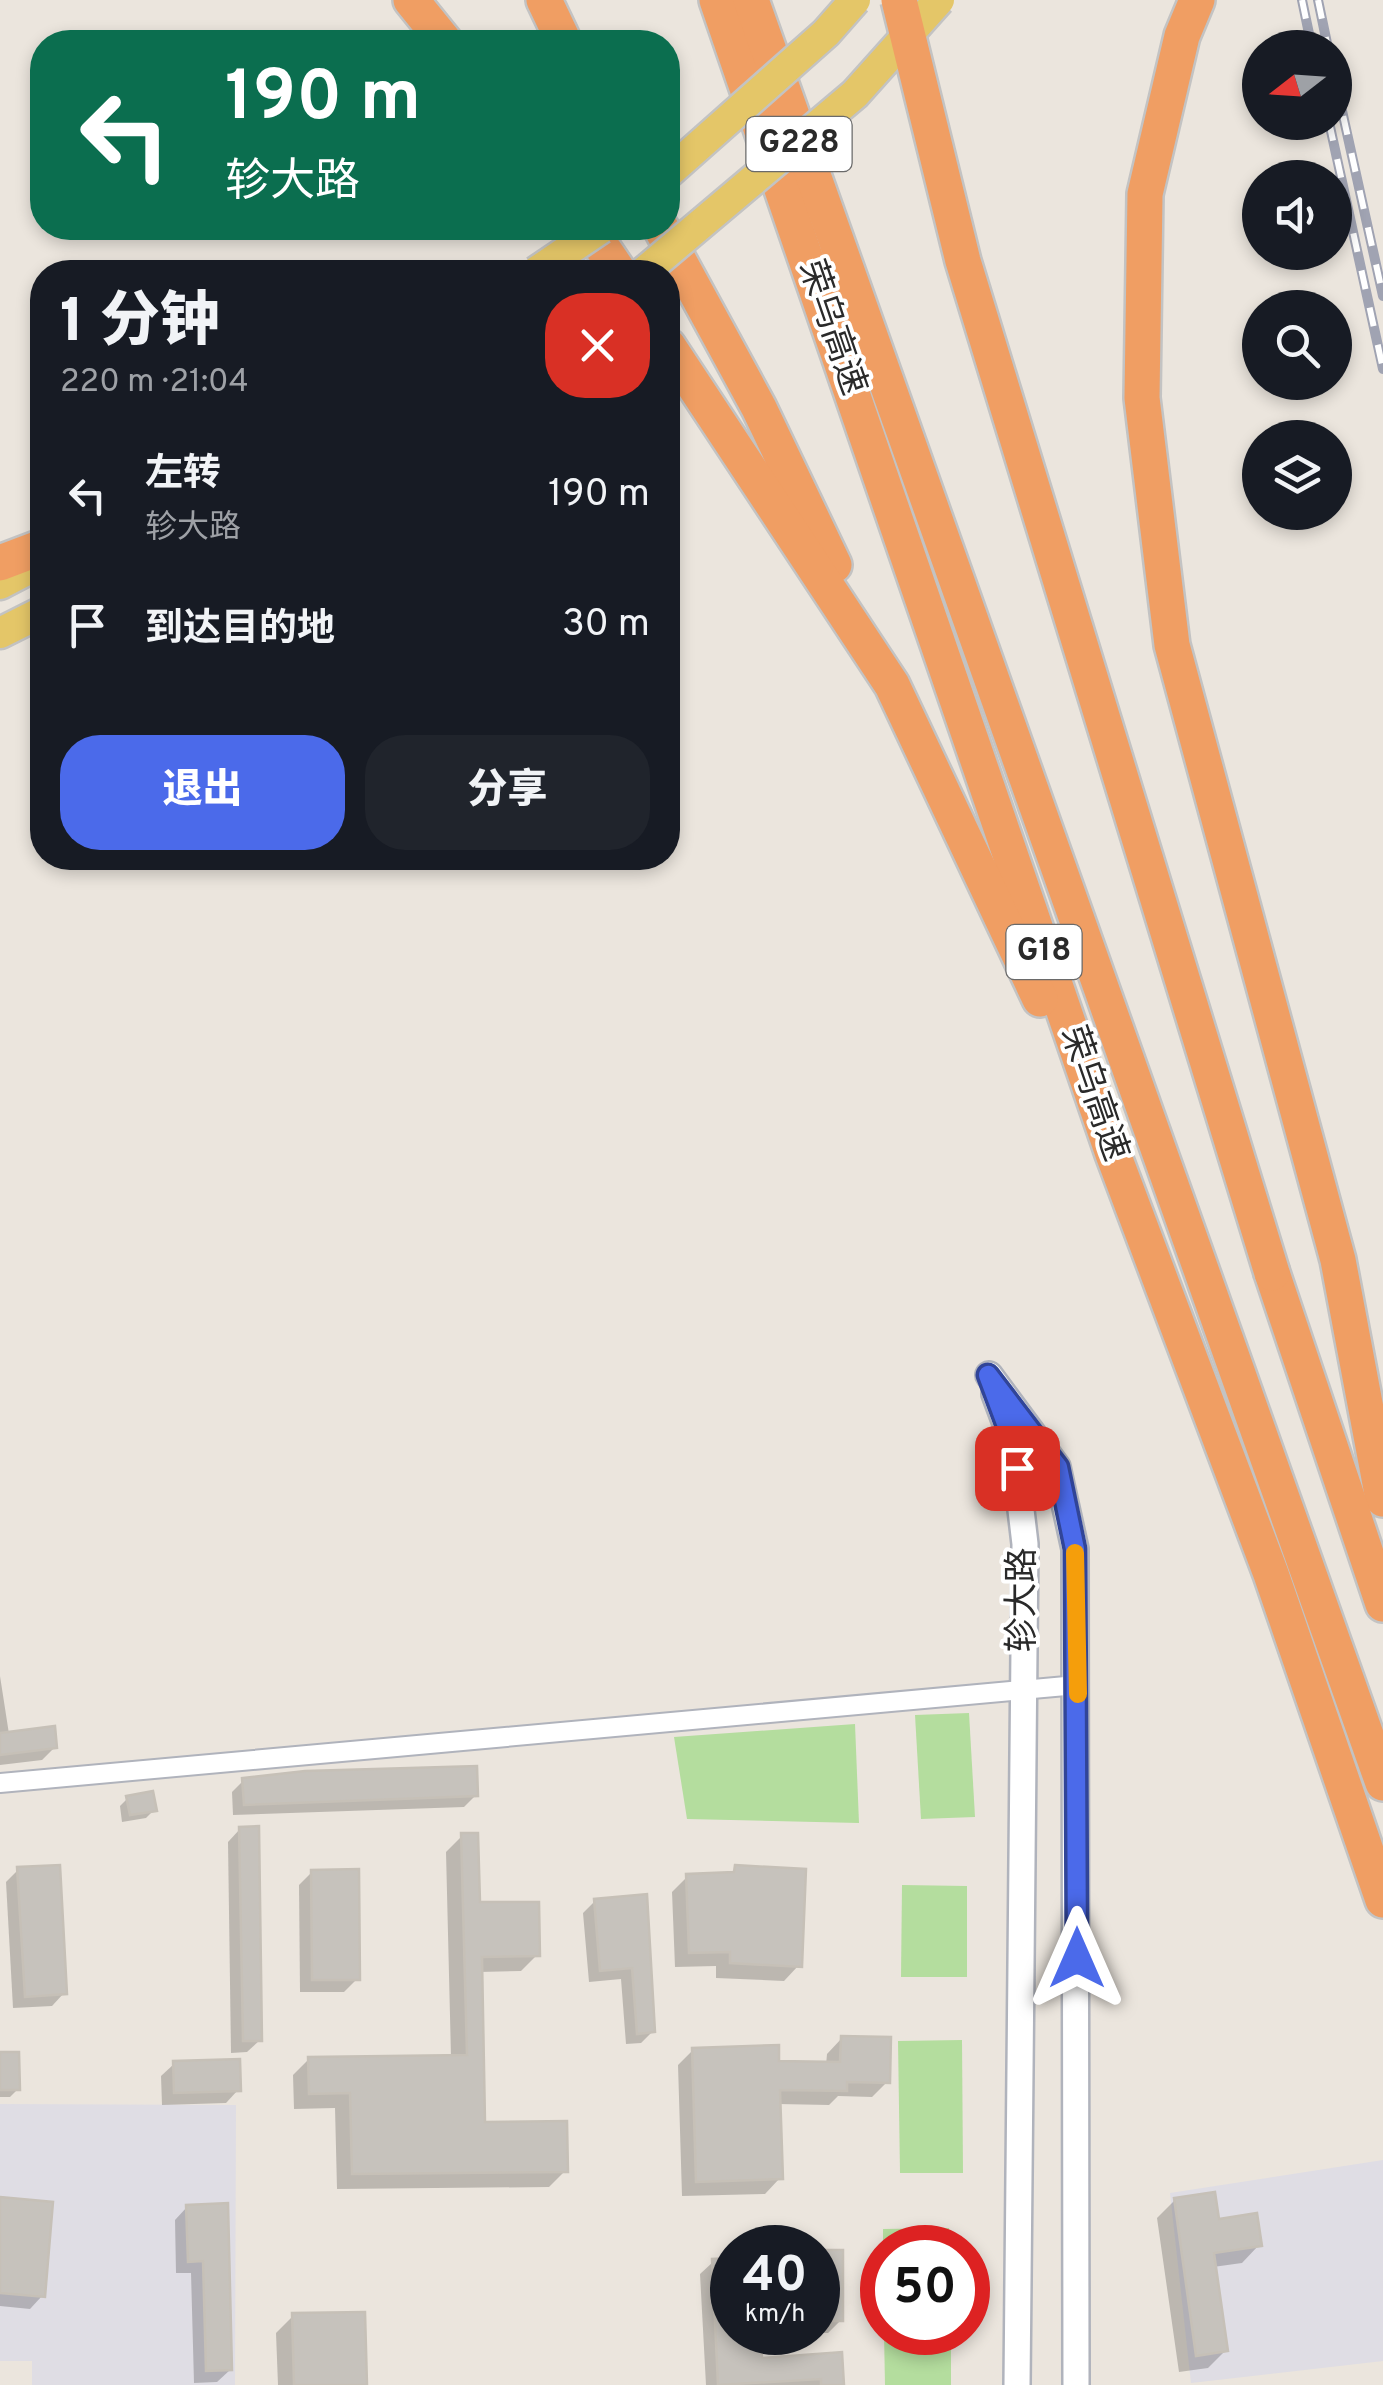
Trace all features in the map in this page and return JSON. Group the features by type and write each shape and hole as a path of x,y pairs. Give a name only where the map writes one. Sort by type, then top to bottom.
{"highway":[{"path":"411,0 435,30"},
{"path":"544,0 558,30"},
{"name":"荣乌高速","path":"718,0 1114,1154 1271,1574 1383,1900"},
{"name":"荣乌高速","path":"751,0 1383,1782"},
{"path":"899,0 963,261 1272,1274 1383,1604"},
{"path":"1197,0 1182,36 1145,194 1142,398 1172,645 1338,1260 1383,1500"},
{"path":"680,263 759,408 1114,1154"},
{"path":"680,364 892,684"},
{"path":"0,563 30,552"}],"main road":[{"name":"G228","path":"680,162 826,33 855,0"},
{"name":"G228","path":"658,260 855,94 939,0"},
{"path":"554,260 583,240"},
{"path":"0,584 30,568"},
{"path":"0,633 30,618"},
{"name":"轸大路","path":"1017,2385 1024,1689 1022,1496 1013,1442 988,1375 1042,1441 1066,1494 1075,1549 1076,2385"}],"street":[{"path":"0,1784 1078,1686"}],"shaded area":[{"path":"0,2104 236,2105 235,2385 32,2385 32,2361 0,2361"},
{"path":"1383,2160 1383,2361 1191,2383 1170,2193"}],"green space":[{"path":"969,1713 975,1817 921,1819 915,1715"},
{"path":"855,1724 859,1823 687,1819 674,1737"},
{"path":"902,1885 967,1886 967,1977 901,1977"},
{"path":"962,2040 963,2173 900,2173 898,2041"},
{"path":"884,2355 951,2355 951,2385 885,2385"}],"building":[{"path":"55,1726 57,1748 0,1755 0,1733"},
{"path":"477,1766 478,1796 244,1805 242,1778 305,1771"},
{"path":"153,1791 157,1811 130,1815 126,1796"},
{"path":"259,1826 262,2041 243,2041 239,1827"},
{"path":"461,1833 478,1833 480,1902 539,1902 540,1956 482,1957 485,2122 567,2121 568,2172 352,2174 350,2093 309,2094 308,2057 467,2055"},
{"path":"60,1865 67,1994 25,1997 17,1867"},
{"path":"735,1865 806,1869 802,1967 730,1963 730,1952 689,1953 686,1874 734,1872"},
{"path":"359,1869 360,1980 312,1980 311,1870"},
{"path":"647,1894 655,2032 637,2034 632,1968 600,1971 594,1899"},
{"path":"841,2036 891,2037 890,2083 847,2082 847,2091 780,2090 783,2179 696,2182 692,2048 779,2045 779,2061 840,2062"},
{"path":"0,2052 19,2052 20,2090 0,2090"},
{"path":"240,2059 241,2091 174,2093 173,2061"},
{"path":"1215,2192 1219,2219 1257,2213 1262,2246 1214,2253 1228,2351 1196,2356 1174,2198"},
{"path":"0,2197 53,2202 45,2297 0,2293"},
{"path":"228,2203 232,2370 206,2371 203,2261 188,2262 186,2205"},
{"path":"840,2250 843,2250 840,2321"},
{"path":"365,2312 367,2385 294,2385 292,2313"},
{"path":"842,2352 844,2385 821,2385 821,2379 718,2385 717,2355 762,2358"}],"railway":[{"path":"1302,0 1308,30"},
{"path":"1318,0 1324,30"},
{"path":"1333,140 1383,369"},
{"path":"1348,140 1383,296"}],"slow traffic":[{"path":"1075,1553 1078,1694"}],"route":[{"path":"1017,1468 1013,1442 988,1375 1042,1441 1058,1467 1075,1549 1077,1958"}]}
